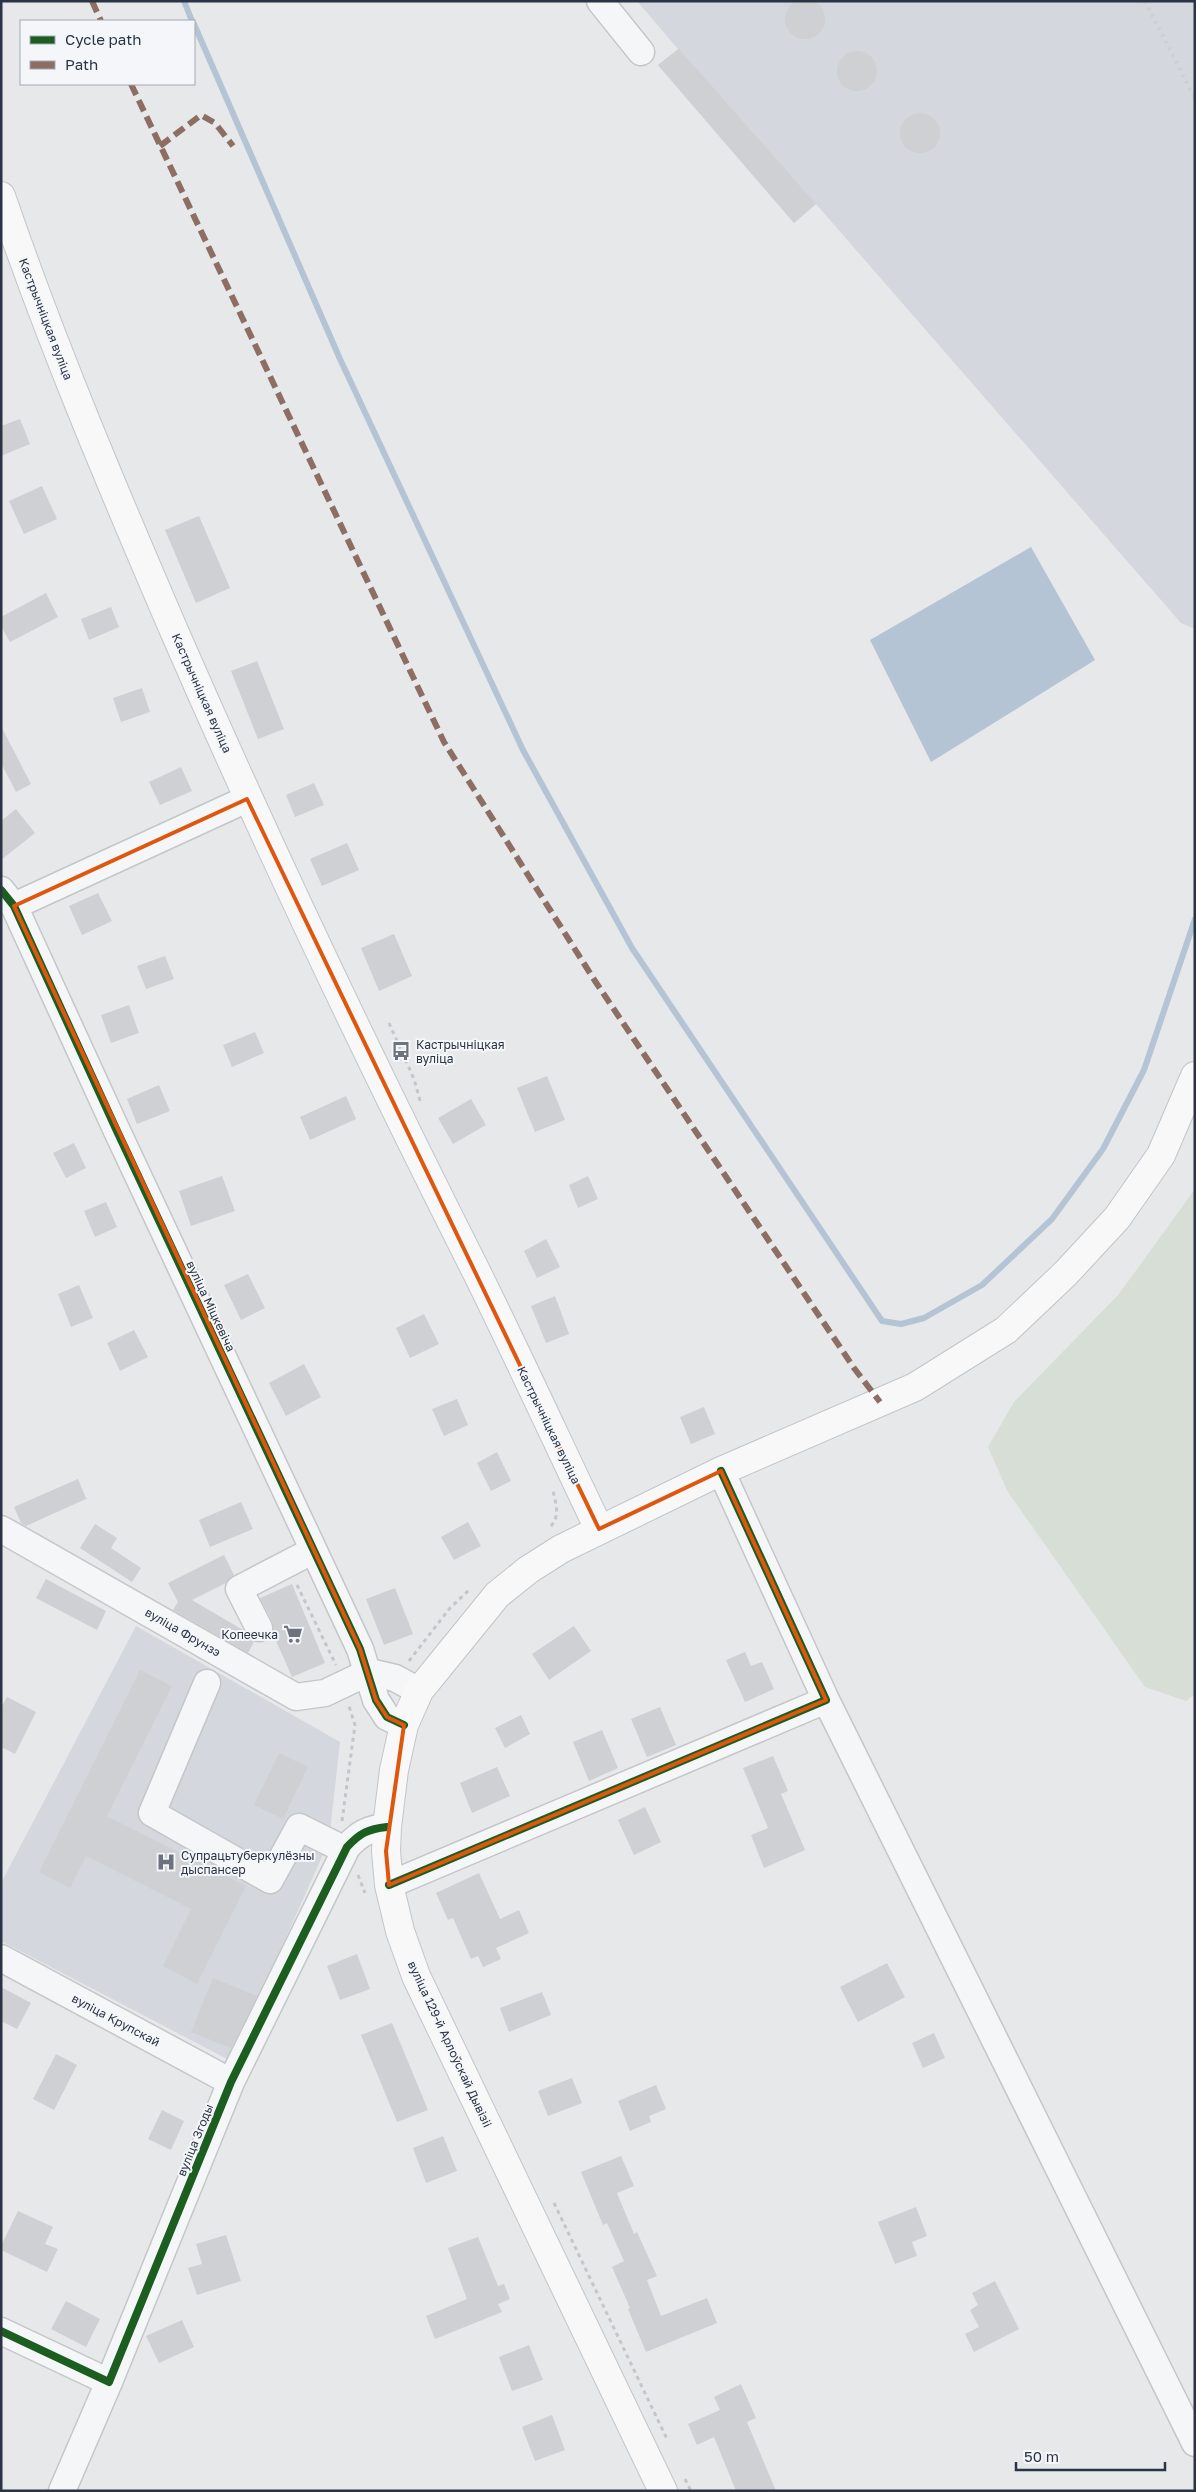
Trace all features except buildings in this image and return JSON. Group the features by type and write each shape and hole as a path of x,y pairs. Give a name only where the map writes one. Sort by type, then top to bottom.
{"main road":[{"name":"Кастрычніцкая вуліца","path":"1,196 35,295 110,484 248,799 406,1135 476,1272 599,1529"},
{"name":"вуліца 129-й Арлоўскай Дывізіі","path":"663,2491 416,1976 400,1931 389,1885 386,1852 394,1770 404,1725 419,1691 497,1595 528,1570 561,1549 599,1529 721,1471 915,1386 1006,1330 1066,1273 1117,1218 1161,1155 1195,1076"}],"street":[{"path":"600,1 641,52"},
{"path":"8,898 248,799"},
{"name":"вуліца Міцкевіча","path":"8,898 369,1672 376,1700 387,1717 404,1725"},
{"path":"721,1471 826,1700 1195,2443"},
{"name":"вуліца Фрунзэ","path":"1,1529 296,1697 324,1693 369,1672"},
{"path":"259,1628 239,1589 312,1551"},
{"path":"369,1672 395,1678 419,1691"},
{"path":"206,1683 152,1813 270,1880 299,1827 345,1850"},
{"path":"389,1885 826,1700"},
{"name":"вуліца Згоды","path":"62,2491 109,2382 231,2082 345,1850 358,1834 368,1829 387,1828"},
{"name":"вуліца Крупскай","path":"1,1958 231,2082"},
{"path":"1,2331 109,2382"}],"path":[{"path":"287,1564 336,1665 355,1724"},
{"path":"300,1604 305,1602"}],"highlighted area":[{"path":"247,799 599,1529 721,1471 826,1700 389,1885 386,1851 404,1725 387,1717 376,1700 360,1649 14,906"}],"shaded area":[{"path":"637,1 1195,1 1195,629 1181,623 816,204 794,223 658,65 678,49"},
{"path":"1195,1189 1195,1694 1186,1701 1145,1687 1008,1492 988,1447 1014,1402 1119,1294"},
{"name":"Супрацьтуберкулёзны дыспансер","path":"136,1626 340,1742 329,1841 231,2061 1,1941 1,1883"}],"water":[{"path":"1031,547 1095,660 931,762 870,640"}],"waterway":[{"path":"184,1 192,20"},
{"path":"195,26 340,359 523,750 632,948 882,1321 901,1324 924,1318 982,1285 1052,1219 1103,1149 1144,1070 1195,919"}],"railway":[{"path":"1145,1 1195,99"}],"marked path":[{"path":"92,1 101,20"},
{"path":"131,85 444,742 595,981 854,1368 880,1402"},
{"path":"160,146 201,115 215,123 233,146"}],"cycle path":[{"path":"1,890 14,906 117,1131 360,1649 376,1700 387,1717 404,1725"},
{"path":"389,1885 826,1700 721,1471"},
{"path":"1,2331 109,2382 231,2082 347,1847 356,1838 365,1833 387,1827"}],"place":[{"name":"Кастрычніцкая вуліца","path":"401,1051"},
{"name":"Копеечка","path":"293,1634"},
{"name":"Супрацьтуберкулёзны дыспансер","path":"166,1862"}]}
